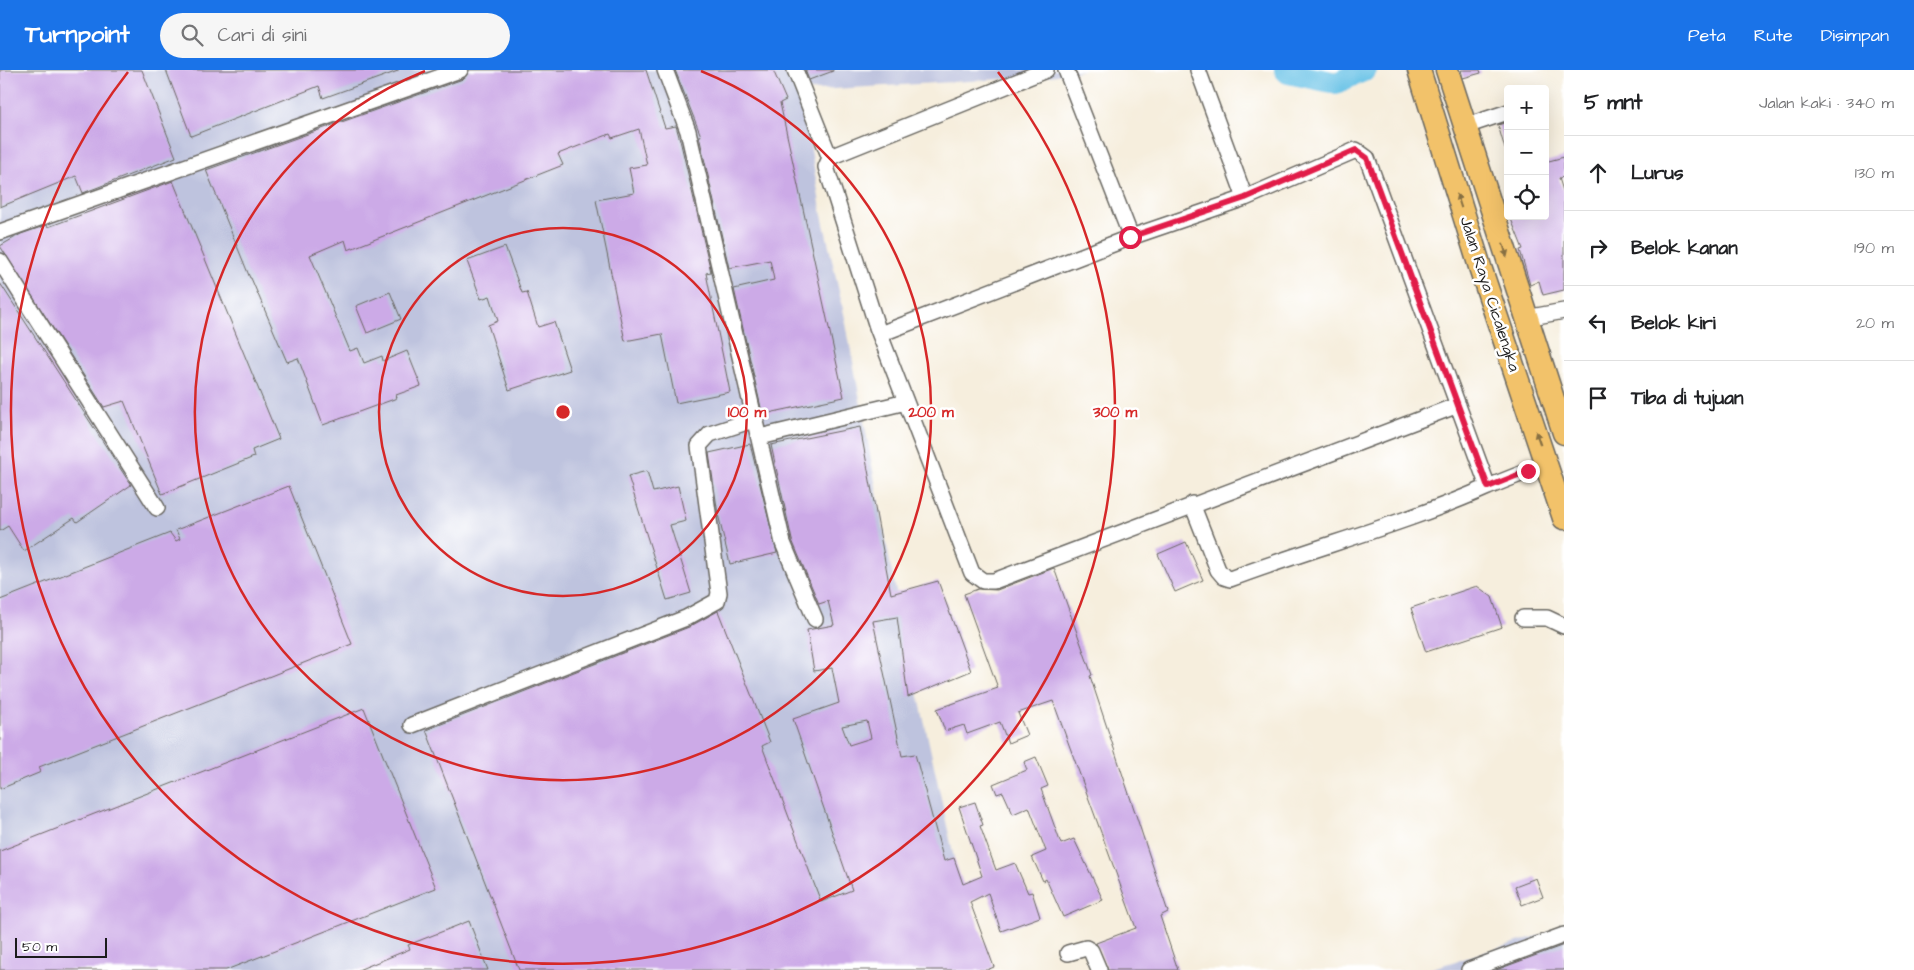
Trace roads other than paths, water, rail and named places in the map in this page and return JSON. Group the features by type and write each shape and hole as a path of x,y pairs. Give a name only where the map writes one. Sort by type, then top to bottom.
{"highway":[{"name":"Jalan Raya Cicalengka","path":"1447,70 1564,433"},
{"name":"Jalan Raya Cicalengka","path":"1420,74 1480,267 1564,518"}],"street":[{"path":"0,232 441,74 460,70"},
{"path":"665,70 688,131 756,419 783,543 815,619"},
{"path":"795,70 830,158"},
{"path":"1046,70 830,158 826,167 880,334 972,574 983,581 994,581 1192,504 1458,405"},
{"path":"1066,70 1130,237"},
{"path":"1198,70 1245,198"},
{"path":"1466,126 1504,113"},
{"path":"880,334 1130,237 1245,198 1356,150 1367,158 1488,487"},
{"path":"0,261 157,508"},
{"path":"1526,318 1564,311"},
{"path":"760,437 906,402"},
{"path":"412,725 686,618 717,601 718,593 699,446 710,434 756,419"},
{"path":"1192,504 1218,570 1224,577 1230,579 1297,554 1443,506 1528,471 1548,467"},
{"path":"1523,618 1547,618 1564,626"},
{"path":"1469,970 1564,936"},
{"path":"1068,953 1086,948 1091,951 1099,970"}],"waterway":[{"path":"1285,70 1288,73 1336,83 1366,70"}]}
